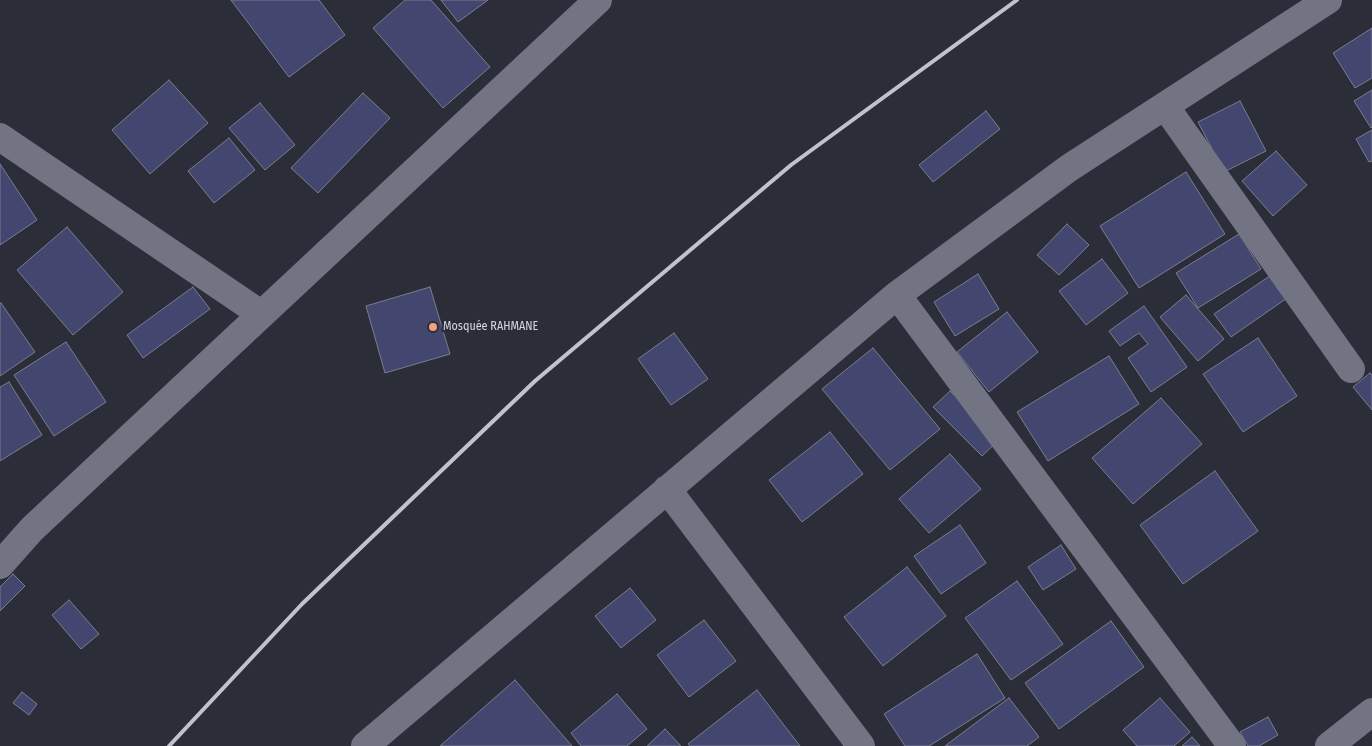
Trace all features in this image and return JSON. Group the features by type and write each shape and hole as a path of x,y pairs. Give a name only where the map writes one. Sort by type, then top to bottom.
{"street":[{"path":"0,565 32,529 598,0"},
{"path":"365,746 897,294 1069,168 1328,0"},
{"path":"1165,106 1352,369"},
{"path":"0,137 261,314"},
{"path":"897,294 1232,746"},
{"path":"667,489 861,746"},
{"path":"1329,746 1372,712"}],"building":[{"path":"231,0 319,0 345,35 289,77"},
{"path":"405,0 431,0 490,67 443,108 373,28"},
{"path":"441,0 488,0 458,22"},
{"path":"1372,28 1372,78 1355,88 1333,53"},
{"path":"169,80 208,123 150,174 112,130"},
{"path":"1372,90 1372,127 1371,128 1354,101"},
{"path":"363,93 390,118 318,193 291,168"},
{"path":"1240,101 1266,151 1224,172 1198,122"},
{"path":"260,103 295,145 265,170 229,128"},
{"path":"986,111 1000,129 933,182 919,165"},
{"path":"1372,130 1372,161 1369,162 1356,139"},
{"path":"229,138 255,170 214,203 188,171"},
{"path":"1276,151 1307,185 1273,216 1242,181"},
{"path":"0,164 37,220 0,245"},
{"path":"1186,172 1225,234 1139,288 1100,226"},
{"path":"1067,224 1089,245 1059,275 1037,255"},
{"path":"67,227 123,292 73,335 17,270"},
{"path":"1239,234 1261,269 1198,308 1176,273"},
{"path":"1102,259 1128,293 1086,325 1059,291"},
{"path":"1274,273 1290,296 1231,337 1214,314"},
{"path":"978,274 999,309 955,336 934,302"},
{"path":"193,287 210,309 143,358 127,335"},
{"path":"430,287 450,354 385,373 366,306"},
{"path":"1186,295 1224,339 1198,361 1160,317"},
{"path":"0,304 35,352 0,376"},
{"path":"1144,306 1187,367 1151,392 1128,358 1148,344 1139,333 1120,346 1109,331"},
{"path":"1007,312 1038,352 989,392 957,352"},
{"path":"674,333 708,379 671,405 638,359"},
{"path":"1258,338 1297,396 1243,432 1203,374"},
{"path":"66,342 106,402 54,436 14,375"},
{"path":"873,348 940,429 890,470 822,389"},
{"path":"1109,356 1139,404 1048,461 1017,412"},
{"path":"1370,373 1372,375 1372,410 1353,387"},
{"path":"9,382 42,435 0,461 0,387"},
{"path":"950,391 999,440 982,456 933,407"},
{"path":"1161,398 1202,444 1133,504 1092,458"},
{"path":"830,432 863,474 802,522 769,480"},
{"path":"950,454 981,489 929,533 899,499"},
{"path":"1215,471 1258,531 1183,584 1140,525"},
{"path":"960,525 986,563 941,594 914,556"},
{"path":"1061,545 1076,569 1043,590 1028,567"},
{"path":"907,567 946,616 883,666 844,617"},
{"path":"13,574 25,586 0,611 0,587"},
{"path":"1017,581 1063,644 1011,680 965,618"},
{"path":"630,588 656,620 621,648 595,616"},
{"path":"69,600 99,634 81,649 52,615"},
{"path":"704,620 736,661 689,697 657,655"},
{"path":"1111,621 1144,667 1059,729 1025,683"},
{"path":"977,654 1005,698 929,746 905,746 884,714"},
{"path":"515,680 572,746 440,746"},
{"path":"757,690 800,746 690,746 688,744"},
{"path":"22,692 37,704 29,715 13,703"},
{"path":"617,694 647,729 627,746 581,746 571,733"},
{"path":"1009,698 1039,737 1027,746 945,746"},
{"path":"1160,698 1190,732 1174,746 1137,746 1123,730"},
{"path":"1268,717 1278,735 1259,746 1248,746 1240,732"},
{"path":"665,729 681,746 647,746"},
{"path":"1192,737 1200,746 1182,746"}],"railway":[{"path":"169,746 302,604 535,381 791,165 1017,0"}],"place":[{"name":"Mosquée RAHMANE","path":"433,327"}]}
